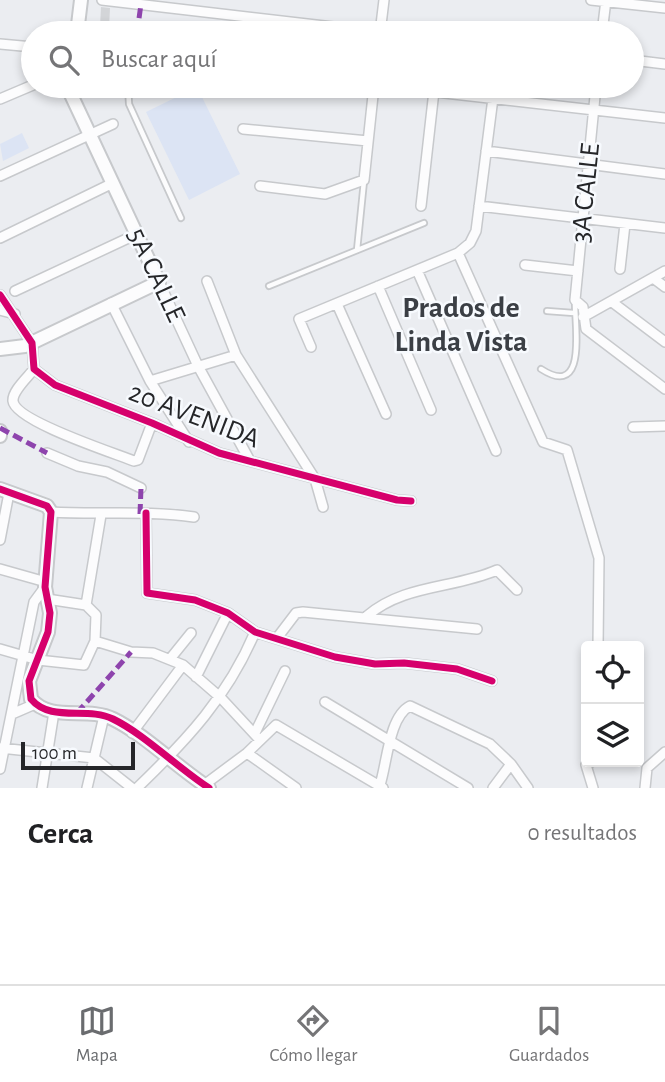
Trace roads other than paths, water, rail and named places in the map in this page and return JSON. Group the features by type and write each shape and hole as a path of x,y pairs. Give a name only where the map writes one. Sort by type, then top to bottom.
{"street":[{"path":"78,21 81,0"},
{"path":"102,0 280,21"},
{"path":"383,21 384,0"},
{"path":"591,0 665,8"},
{"path":"604,21 606,1"},
{"path":"0,44 21,46"},
{"path":"644,61 665,64"},
{"path":"0,99 21,90"},
{"name":"5A CALLE","path":"73,98 198,366 250,461"},
{"path":"261,186 325,194 364,180 373,98"},
{"path":"421,206 433,98"},
{"path":"310,347 299,319 458,253 470,243 476,231 493,98 665,118"},
{"name":"3A CALLE","path":"579,315 583,307 575,300 595,98"},
{"path":"0,175 113,124"},
{"path":"243,129 368,141"},
{"path":"486,152 665,174"},
{"path":"0,238 113,183"},
{"path":"479,206 665,228"},
{"path":"620,269 625,224"},
{"path":"15,291 137,234"},
{"path":"458,253 543,442 567,450 598,558 598,641"},
{"path":"525,265 578,271"},
{"path":"416,271 496,451"},
{"path":"665,271 612,302 579,315 586,329 665,389"},
{"path":"653,278 665,287"},
{"path":"207,281 236,355 315,479 323,507"},
{"path":"0,349 32,343 159,282"},
{"path":"378,286 431,410"},
{"path":"0,295 32,343 34,369 13,396 15,408 44,426 134,461 138,460 152,423"},
{"path":"612,302 665,342"},
{"path":"111,303 150,382 190,442"},
{"path":"337,304 386,414"},
{"path":"0,310 15,314"},
{"path":"150,382 236,355"},
{"name":"20 AVENIDA","path":"34,369 55,385 152,423 190,442 315,479 411,501"},
{"path":"633,427 665,425"},
{"path":"47,453 78,466 107,472 141,488"},
{"path":"0,540 5,491 47,506 51,512 46,589 50,613 48,632 29,681 28,692 35,704 54,712 104,716 206,786 247,753 285,671"},
{"path":"51,512 101,515 146,513 194,517"},
{"path":"146,513 147,593 195,600 228,613 255,632 335,657 457,669 492,681"},
{"path":"86,605 101,515"},
{"path":"0,569 86,605 96,615 95,641 84,665 38,660 0,649"},
{"path":"366,616 382,603 429,586 462,583 497,570 517,590"},
{"path":"0,769 7,718 34,602 46,589"},
{"path":"196,677 228,613"},
{"path":"277,638 296,613 366,616 477,629"},
{"path":"137,788 167,759 220,698 235,676 255,632"},
{"path":"170,659 191,633"},
{"path":"95,641 170,659 183,666 220,698 257,736"},
{"path":"132,733 183,666"},
{"path":"326,702 468,788"},
{"path":"7,718 35,704"},
{"path":"257,736 271,727 283,727 381,787 389,740 405,709 410,706 490,744 511,764 528,788"},
{"path":"42,788 54,712"},
{"path":"87,788 104,716"},
{"path":"2,748 93,758 132,788"},
{"path":"645,788 646,768 665,752"},
{"path":"247,753 296,788"},
{"path":"493,788 511,764"},
{"path":"586,767 593,788"}],"lane":[{"path":"128,98 128,104 181,218"},
{"path":"356,250 364,180"},
{"path":"268,286 424,223"},
{"path":"541,369 552,376 565,375 573,368 577,354 579,315 547,311"}],"district":[{"name":"Prados de Linda Vista","path":"461,325"}]}
